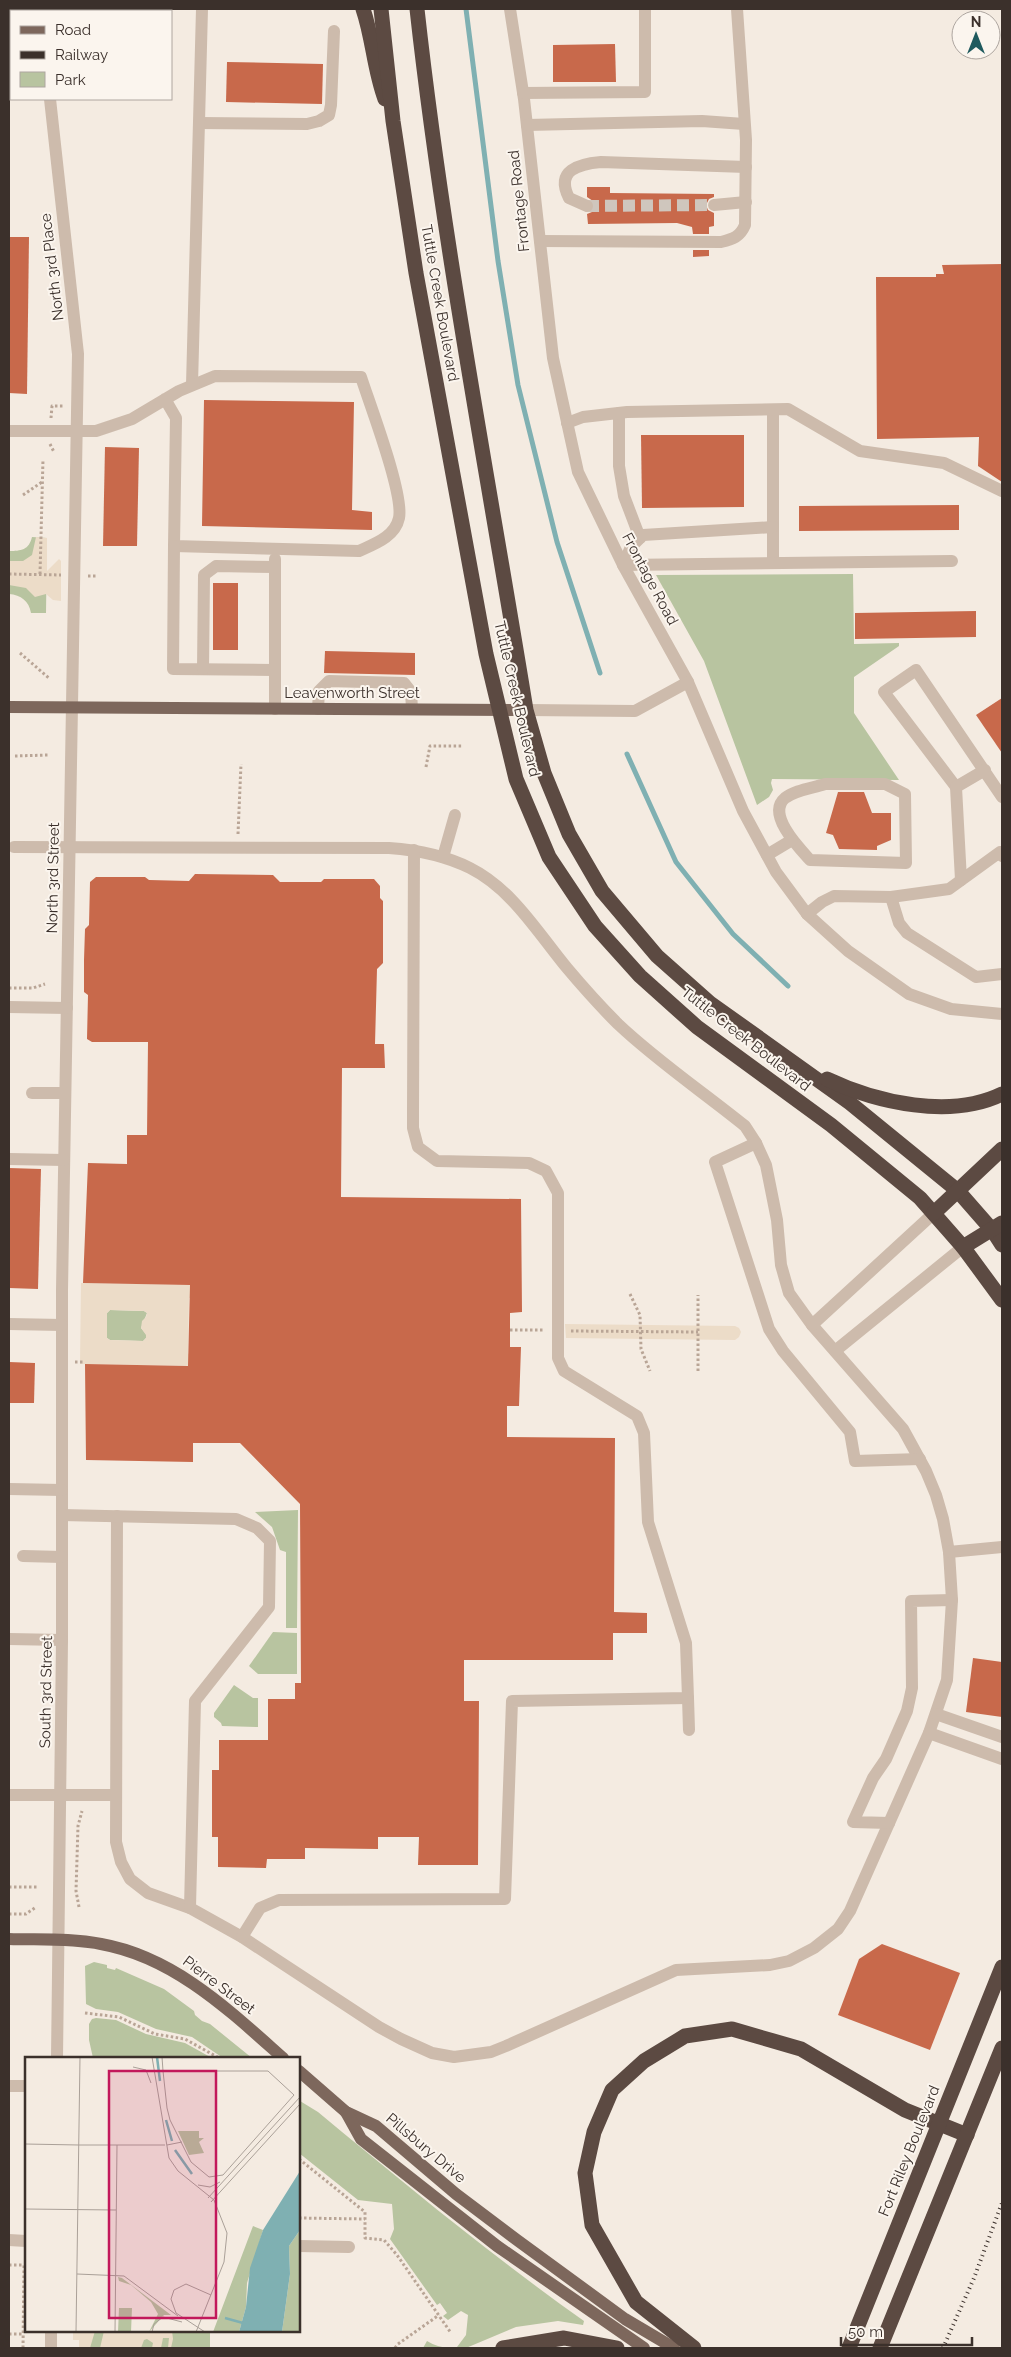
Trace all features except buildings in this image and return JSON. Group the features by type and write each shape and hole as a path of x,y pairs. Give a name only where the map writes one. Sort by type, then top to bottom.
{"highway":[{"path":"363,9 370,29 378,81 393,122"},
{"name":"Tuttle Creek Boulevard","path":"381,9 393,122 416,273 498,709 516,779 549,856 596,926 640,976 697,1027 885,1167 920,1198 963,1247"},
{"name":"Tuttle Creek Boulevard","path":"417,9 430,121 448,245 526,710 544,773 569,834 602,890 657,956 710,1003 850,1103 958,1191 997,1227"},
{"path":"792,1062 838,1084 875,1098 915,1105 956,1106 990,1100 1002,1094"},
{"path":"934,1213 1002,1149"},
{"path":"1002,1245 997,1227 963,1247 1002,1300"},
{"name":"Fort Riley Boulevard","path":"849,2348 1002,1967"},
{"path":"694,2348 636,2302 592,2225 585,2173 594,2132 612,2090 644,2061 686,2036 732,2029 802,2049 905,2110 967,2135"},
{"path":"880,2348 1002,2048"},
{"path":"503,2348 564,2338 617,2348"}],"main road":[{"name":"Leavenworth Street","path":"9,707 526,710"},
{"name":"Pierre Street","path":"9,1939 60,1940 102,1944 138,1954 173,1970 245,2024 282,2057"},
{"path":"300,2073 346,2112"},
{"name":"Pillsbury Drive","path":"346,2112 361,2139 497,2246 644,2348"},
{"name":"Pillsbury Drive","path":"346,2112 376,2126 456,2194 517,2240 625,2319 674,2348"}],"street":[{"path":"192,385 202,9"},
{"name":"Frontage Road","path":"510,9 527,125 553,358 578,472 623,565 688,682 743,811 776,872 807,914 848,951 909,994 951,1009 1002,1014"},
{"path":"523,93 645,92 645,9"},
{"path":"540,241 721,242 736,238 742,234 745,225 746,167 737,9"},
{"path":"199,123 307,124 319,121 329,115 334,31"},
{"name":"North 3rd Place","path":"50,100 78,354 77,431"},
{"path":"527,125 702,121 744,124"},
{"path":"587,206 570,198 565,184 566,176 571,169 582,164 601,162 746,167"},
{"path":"714,205 746,202"},
{"path":"9,430 96,431 132,419 192,385 215,376 361,378 396,487 399,518 386,538 359,552 174,546"},
{"path":"165,399 176,418 173,669 274,670"},
{"path":"566,423 582,417 619,413 788,409 860,451 944,463 1002,491"},
{"path":"773,410 773,563"},
{"path":"619,413 619,466 624,496 640,538"},
{"name":"North 3rd Street","path":"62,1326 77,431"},
{"path":"773,527 643,535 631,547 623,565 952,561"},
{"path":"275,549 275,709"},
{"path":"203,669 204,575 216,566 275,567"},
{"path":"961,880 956,787 884,692 916,670 1002,797"},
{"path":"318,709 319,691 329,681 404,683 411,692 412,709"},
{"name":"Leavenworth Street","path":"526,710 636,711 688,682"},
{"path":"956,787 985,770"},
{"path":"825,784 885,784 905,794 906,863 810,860 792,840 779,816 778,807 785,798 801,791 825,784"},
{"path":"443,857 455,815"},
{"path":"767,855 792,840"},
{"path":"14,847 389,848 414,850 443,857 471,868 496,886 518,907 567,969 619,1025 745,1126 756,1143 766,1164 772,1188 781,1265 789,1293 812,1325 903,1429 920,1458 936,1495 949,1552 952,1600 947,1680 929,1733 850,1912 838,1929 814,1948 790,1961 770,1965 676,1970 491,2052 454,2057 432,2053 379,2027 242,1937 190,1908 148,1893 130,1879 121,1862 116,1842 117,1516"},
{"path":"414,850 413,1128 418,1147 437,1161 529,1163 546,1171 558,1193 558,1358 564,1370 637,1416 644,1433 648,1522 686,1643 689,1730"},
{"path":"807,914 822,902 834,896 892,897 949,888 1000,852 1002,856"},
{"path":"892,897 899,923 907,933 976,976 1002,974"},
{"path":"9,1007 67,1008"},
{"path":"32,1093 65,1093"},
{"path":"756,1143 715,1162 769,1329 783,1351 850,1432 855,1461 920,1458"},
{"path":"9,1158 64,1160"},
{"path":"812,1325 934,1213"},
{"path":"835,1351 963,1247"},
{"path":"9,1324 62,1326"},
{"name":"South 3rd Street","path":"57,2057 61,1794 62,1326"},
{"path":"9,1489 62,1490"},
{"path":"62,1515 236,1519 257,1528 270,1541 272,1557 269,1607 195,1702 190,1908"},
{"path":"949,1552 1002,1547"},
{"path":"23,1556 62,1557"},
{"path":"889,1823 852,1822 873,1778 886,1759 907,1711 912,1688 911,1601 952,1600"},
{"path":"9,1639 62,1640"},
{"path":"242,1937 260,1908 279,1900 506,1899 512,1701 688,1698"},
{"path":"936,1714 1002,1736"},
{"path":"929,1733 1002,1759"},
{"path":"9,1795 116,1795"},
{"path":"9,2086 25,2086"},
{"path":"9,2240 25,2241"},
{"path":"300,2246 348,2247"},
{"path":"51,2332 51,2348"}],"path":[{"path":"40,574 43,459"},
{"path":"23,495 42,482"},
{"path":"9,574 61,575"},
{"path":"85,576 97,576"},
{"path":"20,653 50,679"},
{"path":"426,767 430,746 463,746"},
{"path":"15,756 48,755"},
{"path":"238,848 241,764"},
{"path":"9,988 33,988 45,984"},
{"path":"630,1294 640,1315 641,1349 650,1371"},
{"path":"698,1295 698,1371"},
{"path":"510,1330 698,1332"},
{"path":"79,1907 76,1891 77,1844 78,1826 82,1811"},
{"path":"9,1887 37,1887"},
{"path":"9,1914 26,1914 36,1907"},
{"path":"85,2013 119,2017 155,2034 185,2039 217,2057"},
{"path":"300,2160 365,2212 365,2238 384,2240 397,2255 451,2333"},
{"path":"300,2218 365,2219"},
{"path":"9,2265 25,2265 24,2348"},
{"path":"395,2348 438,2315"},
{"path":"9,2334 24,2334"}],"green space":[{"path":"32,537 47,538 46,613 31,613 24,599 9,594 9,551 24,549 29,545"},
{"path":"853,574 854,644 899,643 899,646 854,677 854,713 899,780 772,779 773,790 769,797 757,805 704,661 656,575"},
{"path":"110,1310 144,1311 147,1313 141,1328 146,1334 146,1338 143,1341 110,1340 107,1338 107,1313"},
{"path":"298,1510 297,1628 286,1628 286,1552 280,1550 272,1527 255,1512"},
{"path":"273,1632 297,1633 297,1674 258,1674 249,1666"},
{"path":"234,1685 253,1698 258,1698 258,1727 222,1726 214,1717 214,1713"},
{"path":"94,1962 107,1965 107,1968 115,1970 116,1968 164,1989 194,2011 195,2015 202,2021 210,2024 251,2057 222,2057 192,2037 156,2029 118,2012 96,2009 86,2004 85,1966"},
{"path":"92,2019 116,2020 146,2034 185,2043 210,2057 93,2057 89,2040 89,2024"},
{"path":"300,2101 318,2112 482,2245 584,2321 583,2325 558,2321 516,2327 466,2348 449,2348 457,2347 466,2335 468,2315 461,2311 448,2320 443,2316 447,2313 440,2303 437,2305 390,2239 394,2229 392,2204 358,2200 300,2154"},
{"path":"86,2332 210,2332 210,2348 86,2348"},
{"path":"427,2341 434,2345 449,2348 423,2348"}],"shaded area":[{"path":"36,537 47,538 47,571 59,559 61,561 61,601 53,600 46,594 35,597 26,588 9,585 9,561 23,561 32,555"},
{"path":"81,1283 198,1285 198,1297 189,1298 188,1353 197,1366 80,1364","holes":["110,1310 144,1311 147,1313 142,1321 141,1328 146,1335 143,1341 110,1340 107,1338 107,1313"]},
{"path":"565,1324 735,1326 741,1332 735,1340 566,1338"},
{"path":"73,2332 95,2332 90,2348 74,2348 79,2347 79,2340 73,2340"},
{"path":"104,2332 172,2332 171,2348 168,2348 169,2338 163,2338 161,2348 152,2348 153,2343 147,2339 144,2340 141,2348 100,2348"}],"waterway":[{"path":"466,9 498,261 518,385 557,542 600,673"},
{"path":"627,754 676,862 733,934 788,986"}],"tunnel":[{"path":"587,206 714,205"}],"railway":[{"path":"943,2348 974,2278 1002,2203"}]}
